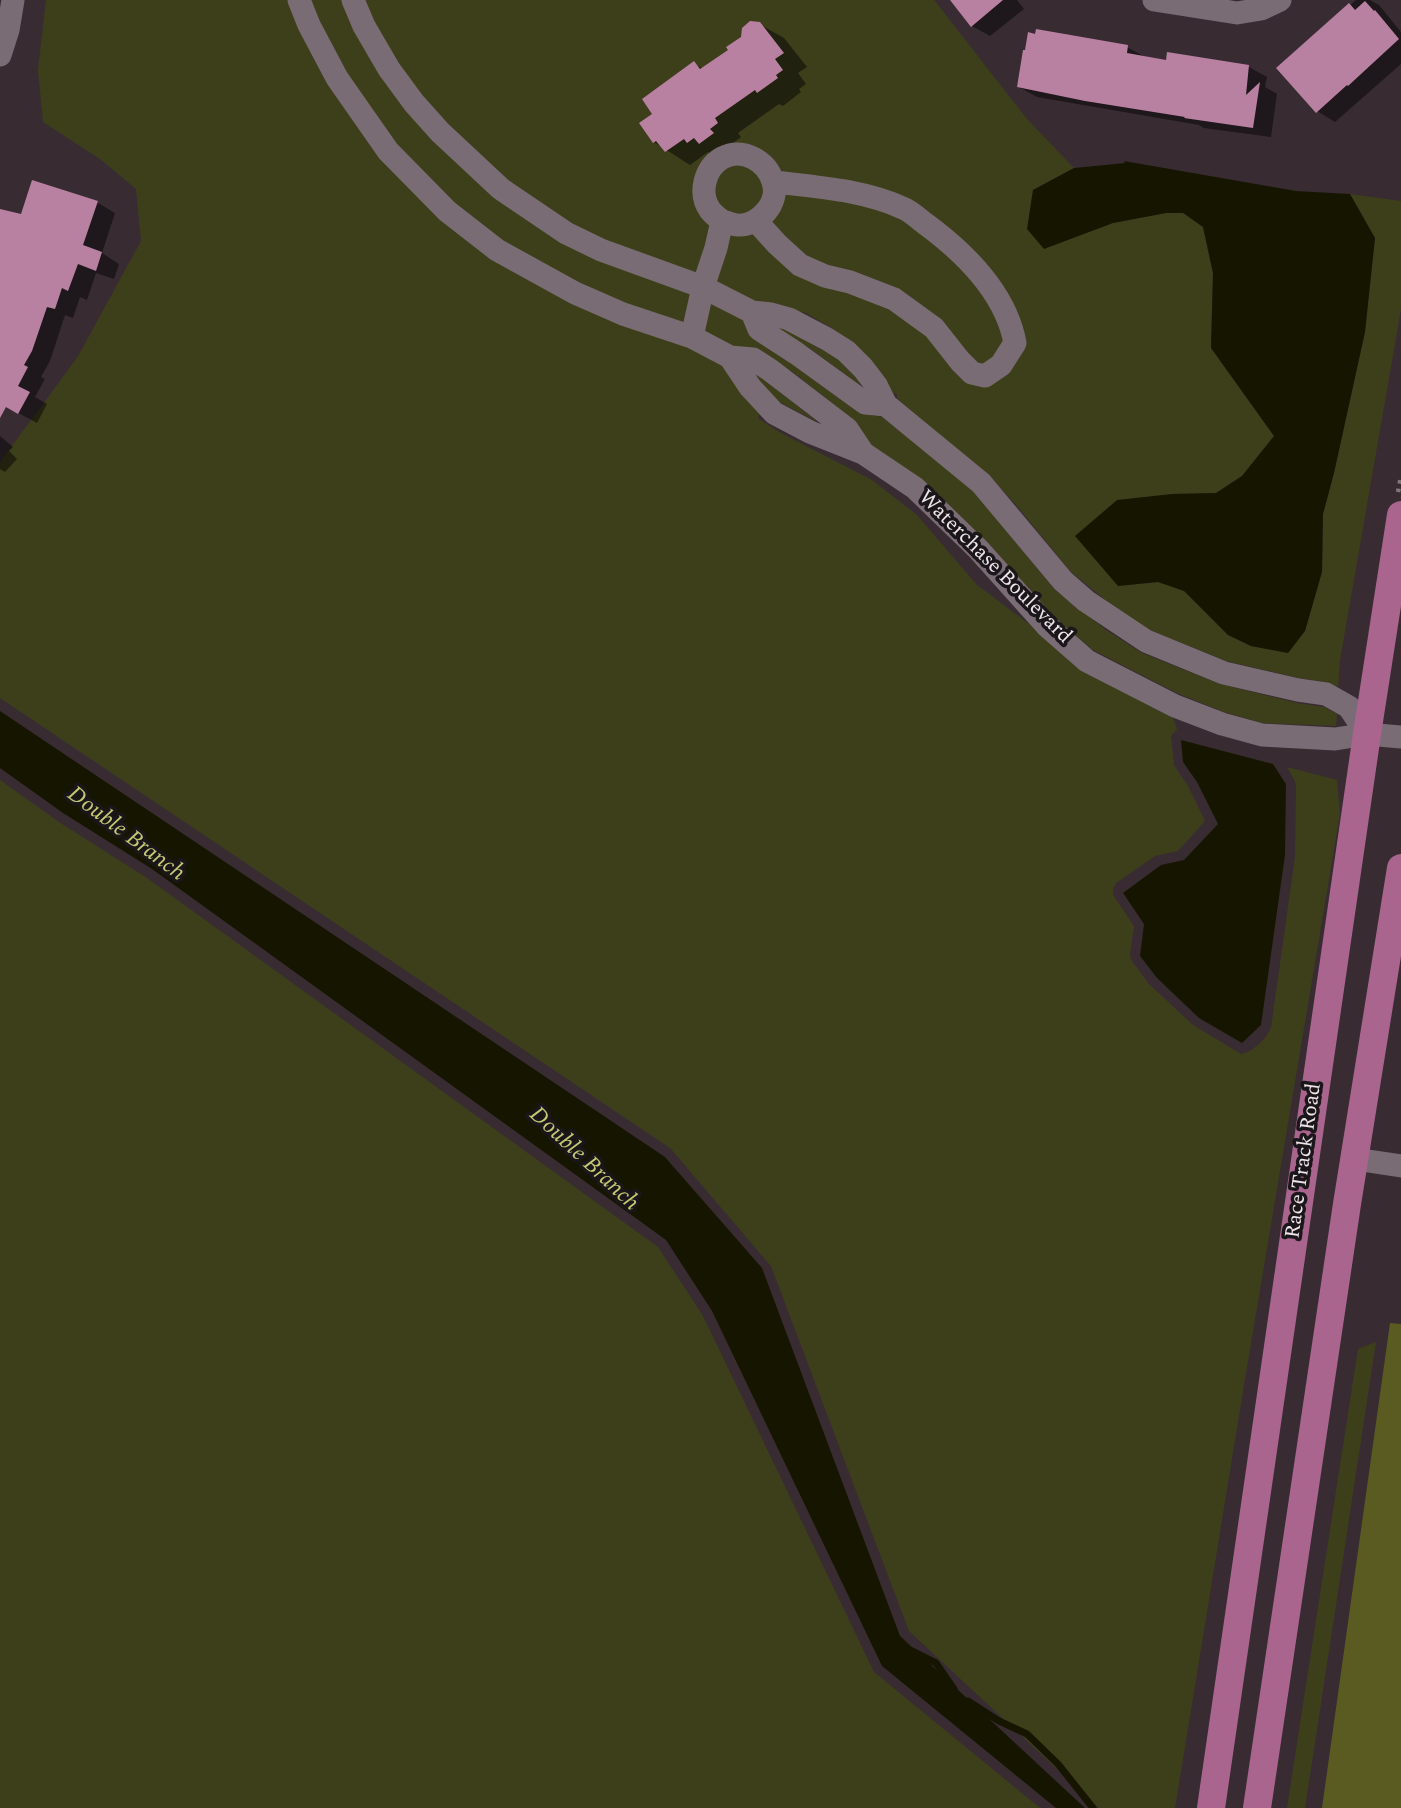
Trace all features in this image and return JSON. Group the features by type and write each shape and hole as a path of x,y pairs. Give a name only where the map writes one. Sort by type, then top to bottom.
{"main road":[{"name":"Race Track Road","path":"1211,1808 1401,515"},
{"path":"1257,1808 1347,1205 1401,867"},
{"path":"1232,1664 1278,1672"}],"street":[{"path":"0,55 13,0"},
{"name":"Waterchase Boulevard","path":"299,0 337,78 366,120 388,151 447,211 497,250 575,293 623,314 692,337 730,357 753,359 847,429 863,453"},
{"name":"Waterchase Boulevard","path":"353,0 364,26 389,69 414,103 440,132 501,189 566,233 601,250 703,287 752,312 789,319 846,351 876,385 886,405 981,483 1063,580 1113,621 1146,641 1224,673 1326,694 1349,706 1367,734"},
{"path":"1154,0 1237,13 1261,9 1280,0"},
{"path":"746,154 762,163 774,182 770,207 757,222 738,226 722,221 709,209 704,193 705,181 716,162 727,156 746,154"},
{"path":"757,222 800,265 894,299 934,328 972,373 985,376 1001,365 1015,343 1012,324 1005,310 967,258 906,210 861,194 774,182"},
{"path":"692,337 722,221"},
{"name":"Waterchase Boulevard","path":"752,312 759,329 865,403 886,405"},
{"name":"Waterchase Boulevard","path":"730,357 750,387 774,413 810,432 863,453 915,488 978,549 1047,626 1087,660 1175,706 1222,724 1262,735 1335,739 1367,734 1401,737"},
{"path":"1355,1159 1401,1166"}],"green space":[{"path":"46,0 934,0 1027,119 1074,168 1033,190 1044,248 1113,223 1166,213 1183,212 1203,227 1213,273 1211,348 1274,436 1242,476 1216,493 1172,494 1118,586 1158,582 1185,591 1228,635 1251,646 1288,653 1305,631 1322,572 1323,514 1365,331 1375,238 1350,194 1401,201 1401,309 1340,660 1338,687 1326,682 1226,661 1150,630 1118,610 1071,572 988,474 897,400 897,394 893,393 875,365 854,344 802,311 792,332 839,360 862,387 807,346 795,366 859,413 882,417 938,461 973,491 1055,590 1106,630 1142,653 1220,684 1324,707 1337,714 1336,726 1262,723 1224,712 1179,694 1093,650 1055,618 986,541 923,480 871,445 854,420 790,370 776,389 819,423 768,396 758,418 779,432 872,480 917,515 977,585 1029,624 1082,671 1173,718 1177,729 1171,736 1174,765 1205,821 1178,851 1155,856 1116,883 1113,895 1134,926 1131,960 1149,984 1193,1025 1241,1054 1259,1044 1271,1028 1295,857 1296,785 1287,767 1337,780 1340,814 1175,1808 1099,1808 909,1631 771,1266 670,1148 0,698 0,462 77,358 141,241 136,189 100,159 43,122 38,70"},
{"path":"0,780 59,822 147,878 658,1247 703,1316 874,1672 1040,1808 0,1808"},
{"path":"1376,1342 1305,1808 1287,1808 1358,1349"}],"shaded area":[{"path":"1390,1323 1401,1324 1401,1808 1322,1808"}],"water":[{"path":"1124,161 1296,191 1350,194 1375,238 1365,332 1323,514 1322,572 1305,631 1288,653 1251,646 1228,635 1184,591 1158,582 1118,586 1075,536 1117,500 1172,494 1216,493 1242,476 1274,436 1211,348 1213,273 1203,227 1183,213 1166,213 1113,223 1044,249 1027,229 1033,190 1074,168 1125,163"},
{"path":"0,711 665,1157 762,1268 900,1636 1085,1808 1056,1808 882,1666 712,1311 666,1240 152,869 63,813 0,768"},
{"path":"1181,740 1273,764 1286,784 1285,855 1261,1025 1242,1043 1199,1018 1157,978 1140,956 1144,924 1123,893 1161,865 1184,860 1218,824 1197,782 1183,762"}],"building":[{"path":"950,0 1003,0 971,27"},
{"path":"1365,1 1399,39 1316,113 1276,68 1349,3 1355,10"},
{"path":"750,21 760,22 784,53 775,59 783,70 776,75 778,78 757,93 755,90 715,118 718,123 710,129 714,133 699,144 694,138 687,143 684,139 665,152 656,141 653,143 639,123 652,114 642,99 694,61 700,69 728,50 726,47 741,37 742,28"},
{"path":"1036,29 1128,45 1127,53 1166,60 1167,52 1249,65 1246,95 1260,82 1253,128 1085,101 1017,87 1028,32 1035,34"},
{"path":"32,180 98,201 83,245 102,252 96,271 78,264 68,291 62,288 55,309 47,307 32,351 24,365 28,367 18,386 30,392 18,414 6,407 0,418 0,209 21,214"}],"waterway":[{"name":"Double Branch","path":"912,1651 936,1663 954,1689"},
{"name":"Double Branch","path":"968,1701 999,1721 1027,1734 1058,1764 1093,1808"}]}
